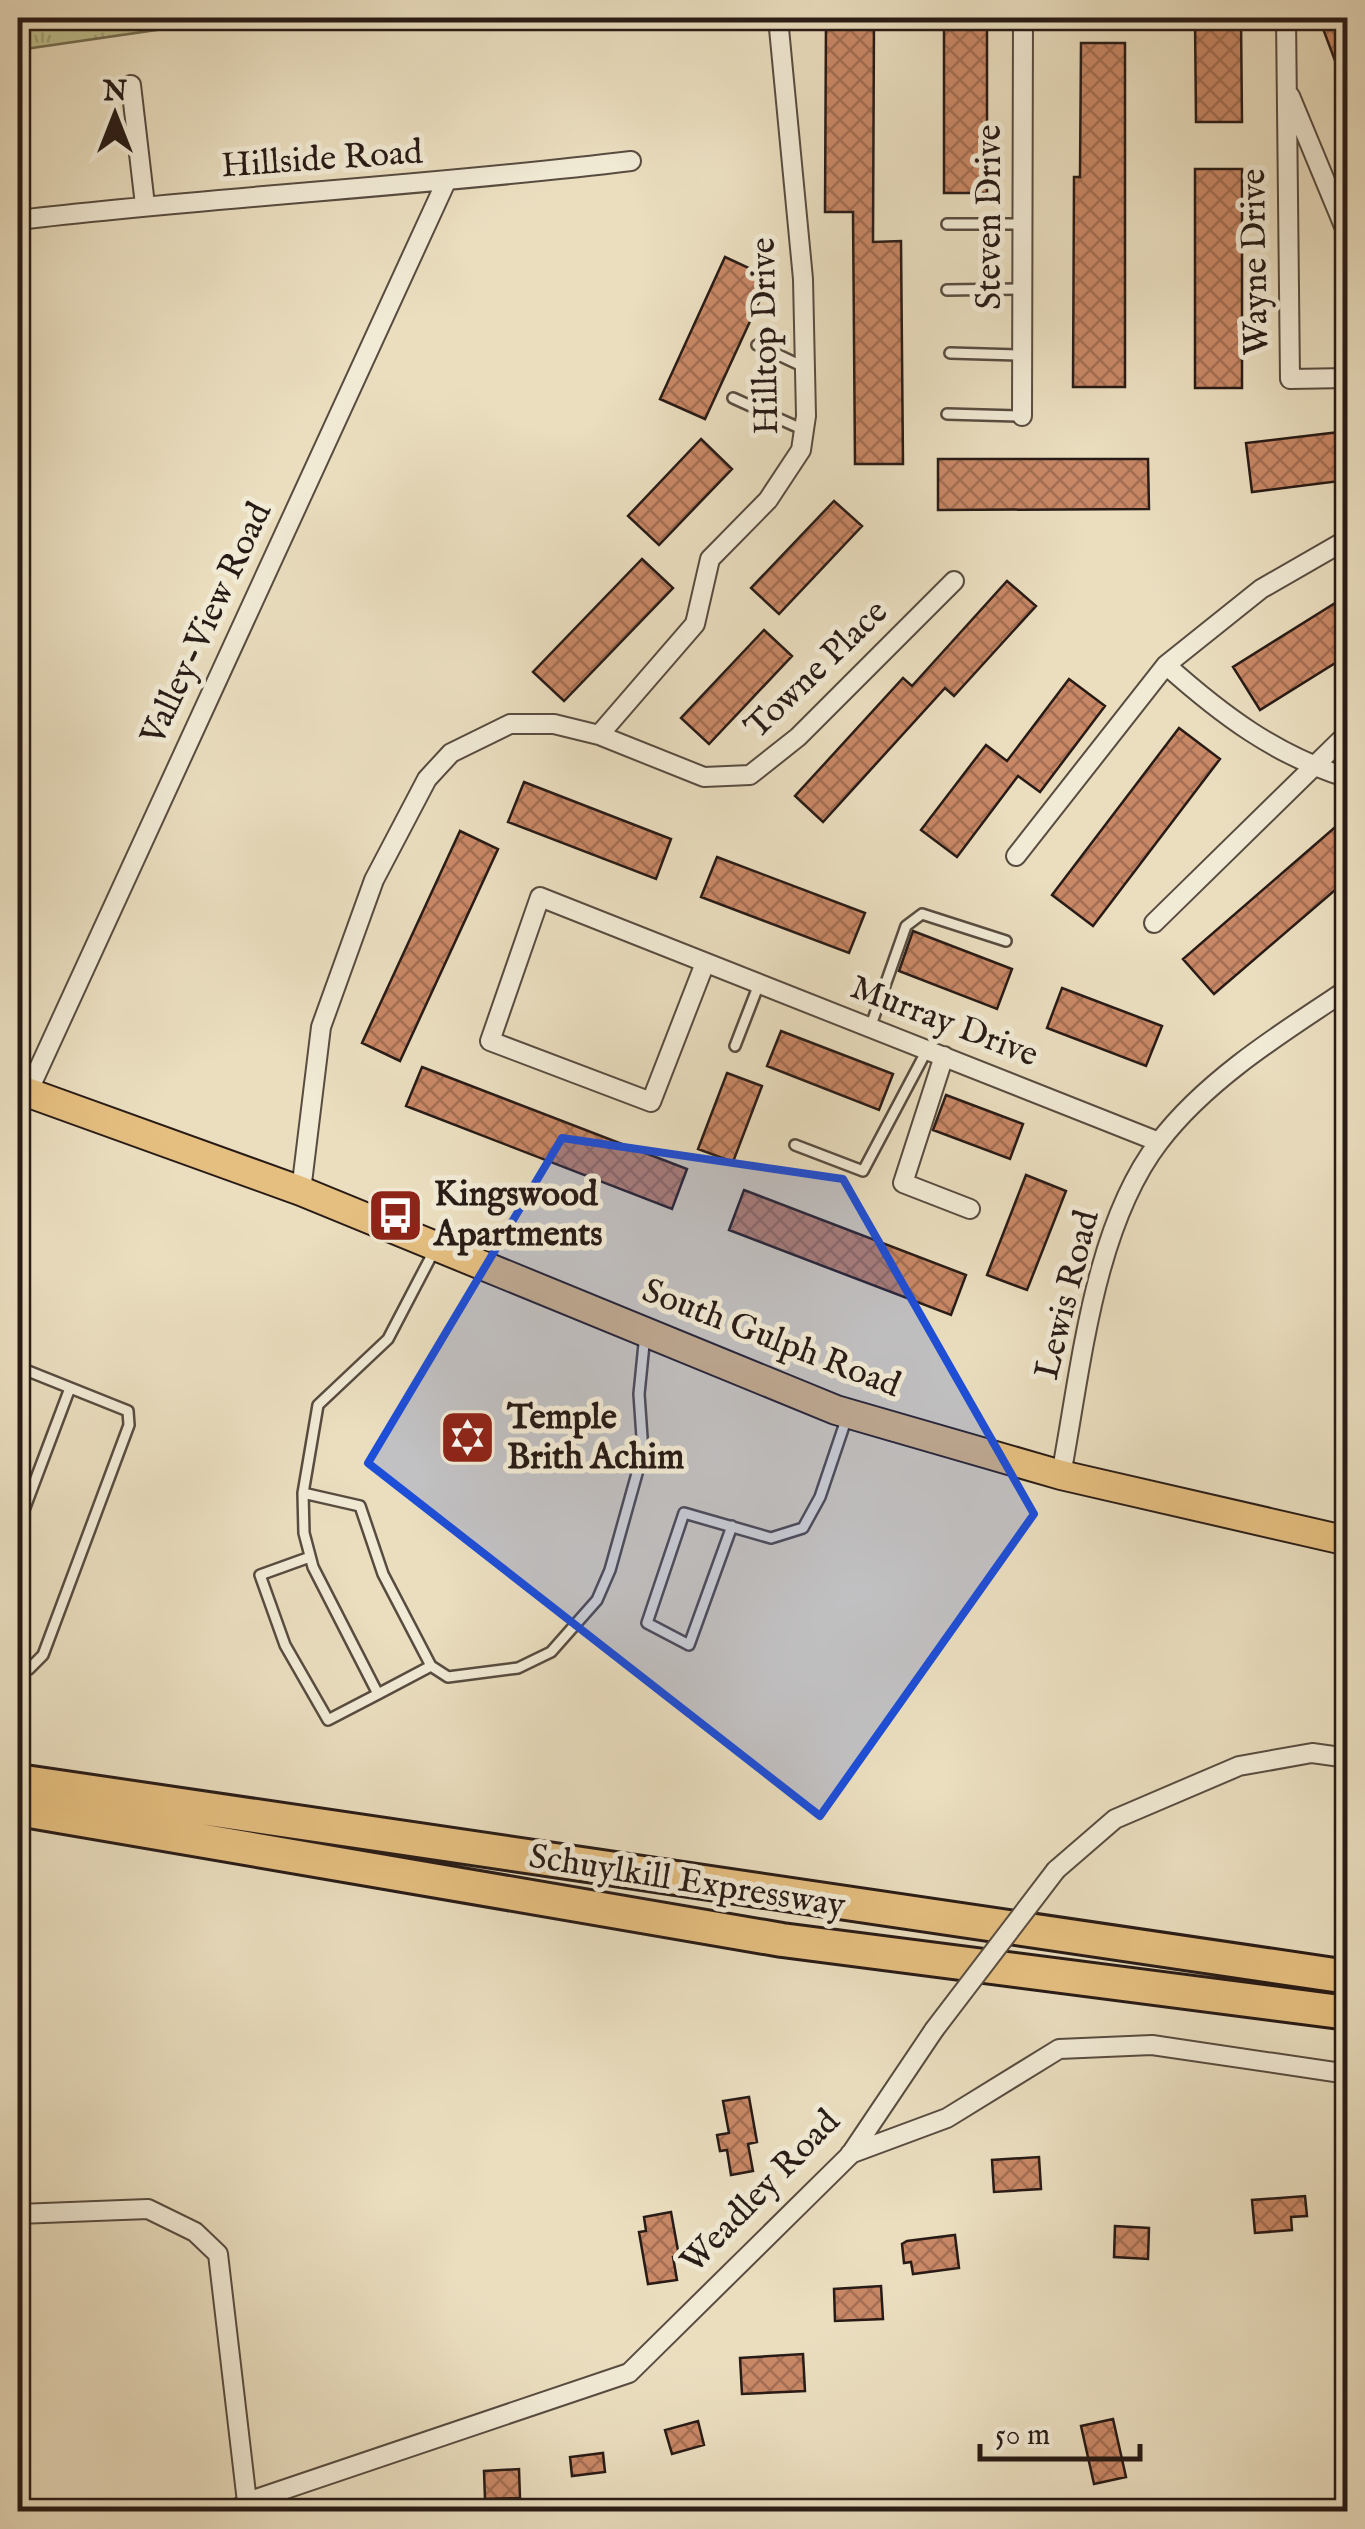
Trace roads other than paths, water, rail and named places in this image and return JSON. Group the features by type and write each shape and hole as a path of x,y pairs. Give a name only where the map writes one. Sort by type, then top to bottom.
{"highway":[{"name":"Schuylkill Expressway","path":"18,1780 1348,1977"},
{"name":"Schuylkill Expressway","path":"18,1810 782,1940 1348,2014"}],"main road":[{"name":"South Gulph Road","path":"23,1090 301,1190 848,1414 1061,1475 1348,1540"}],"street":[{"name":"Hilltop Drive","path":"600,736 695,624 710,559 768,500 801,450 802,279 778,18"},
{"name":"Steven Drive","path":"1022,416 1023,18"},
{"name":"Wayne Drive","path":"1286,18 1290,379 1348,378"},
{"path":"130,85 146,205"},
{"name":"Wayne Drive","path":"1286,86 1346,231 1348,250"},
{"name":"Hillside Road","path":"18,220 146,205 444,184 631,160"},
{"name":"Valley-View Road","path":"23,1090 444,184"},
{"path":"1016,856 1166,665 1260,589 1348,539"},
{"name":"Towne Place","path":"600,736 704,776 750,775 798,737 954,582"},
{"path":"1166,665 1250,736 1314,768 1348,778"},
{"path":"301,1190 321,1027 374,880 427,780 451,753 510,724 554,724 600,736"},
{"path":"1154,923 1348,733"},
{"name":"Murray Drive","path":"705,963 651,1102 490,1040 540,897 1159,1142"},
{"name":"Lewis Road","path":"1061,1475 1103,1266 1122,1208 1159,1142 1214,1087 1348,989"},
{"path":"935,1053 903,1183 970,1209"},
{"name":"Weadley Road","path":"240,2507 628,2373 850,2154 934,2030 1056,1870 1114,1820 1240,1766 1312,1753 1348,1758"},
{"path":"850,2154 947,2118 1059,2049 1152,2045 1348,2074"},
{"path":"18,2214 148,2209 195,2232 218,2254 240,2507"}],"lane":[{"path":"947,224 1022,224"},
{"path":"947,290 1022,289"},
{"path":"757,344 804,367"},
{"path":"950,353 1022,355"},
{"path":"733,398 804,430"},
{"path":"948,414 1022,416"},
{"path":"870,1028 906,926 922,914 1006,941"},
{"path":"735,1046 758,984"},
{"path":"795,1145 863,1170 935,1053"},
{"path":"378,1694 328,1602 310,1557 304,1533 303,1493 318,1405 388,1339 436,1246"},
{"path":"303,1493 360,1506 389,1588 430,1666 448,1677 518,1668 565,1641 597,1600 610,1570 643,1452 639,1394 646,1332"},
{"path":"18,1367 128,1411 129,1425 43,1655 28,1670 18,1670"},
{"path":"18,1526 70,1388"},
{"path":"732,1526 689,1645 646,1623 684,1513 732,1526 771,1538 802,1528 820,1497 848,1414"},
{"path":"310,1557 263,1571 261,1580 275,1623 324,1718 332,1720 430,1666"}],"place":[{"name":"Kingswood Apartments","path":"395,1215"},
{"name":"Temple Brith Achim","path":"468,1438"}]}
